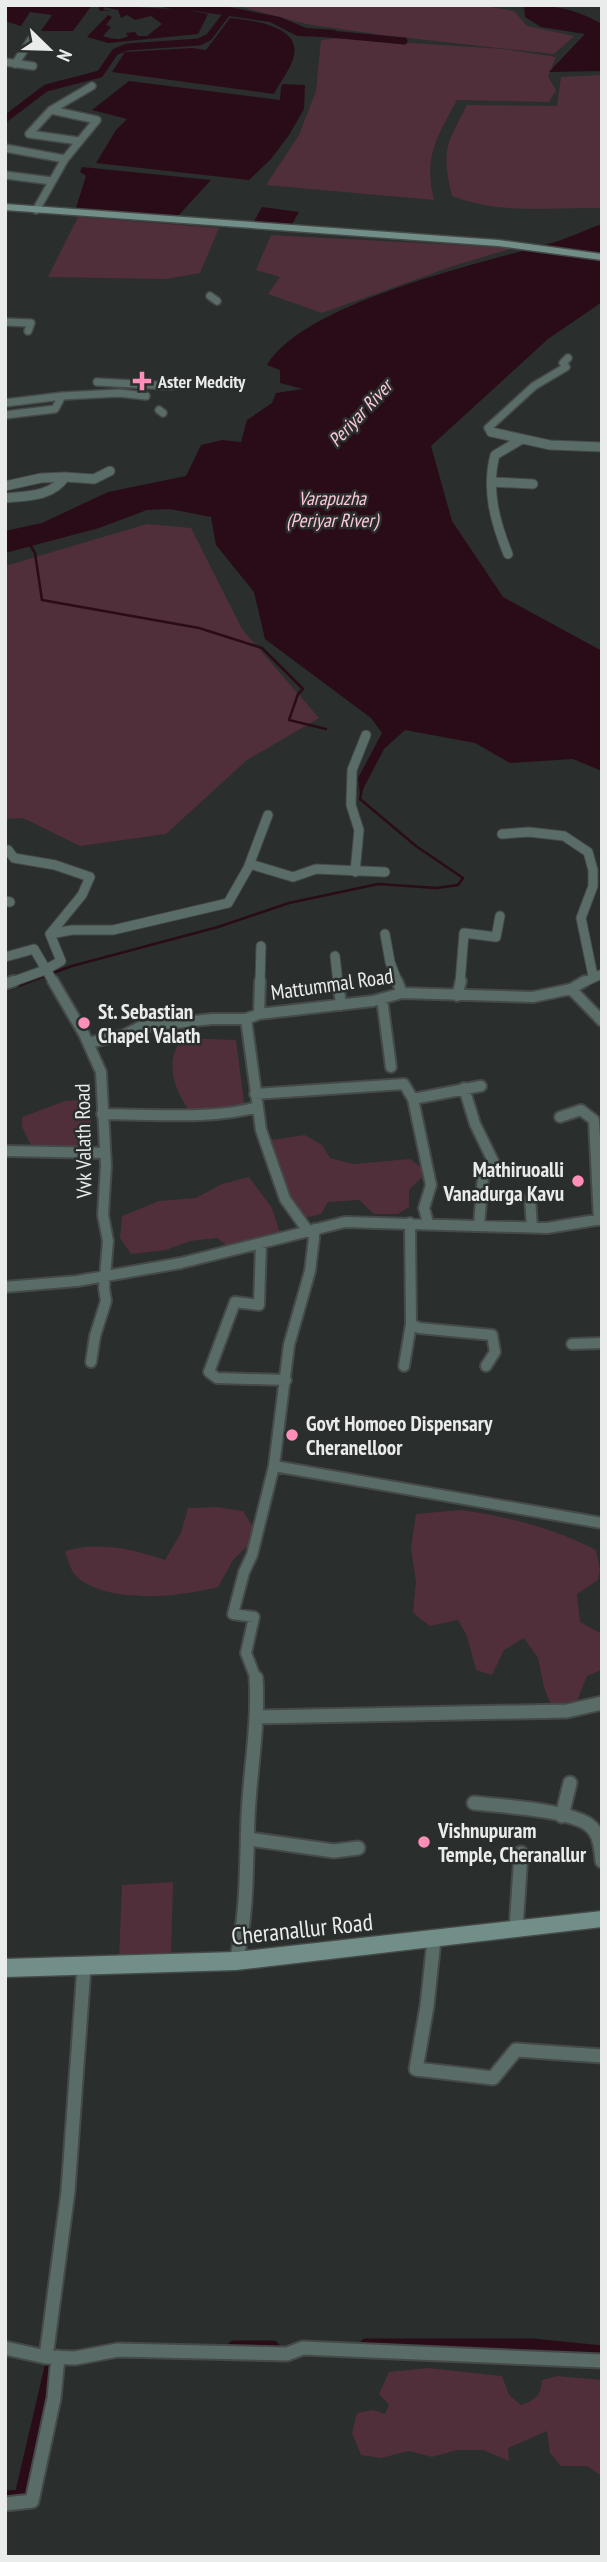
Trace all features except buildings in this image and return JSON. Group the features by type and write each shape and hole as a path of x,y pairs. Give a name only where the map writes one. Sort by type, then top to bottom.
{"main road":[{"path":"5,207 498,243 602,257"},
{"name":"Cheranallur Road","path":"5,1968 236,1961 602,1919"}],"street":[{"path":"15,64 33,38"},
{"path":"5,62 33,66"},
{"path":"79,141 29,134 51,110 92,86"},
{"path":"36,210 65,159 97,120 51,110"},
{"path":"5,148 65,159"},
{"path":"5,175 51,181"},
{"path":"5,322 31,323 28,331"},
{"path":"568,358 564,363 566,367 552,372 506,408 488,428 491,432 550,445 602,447"},
{"path":"97,382 171,386"},
{"path":"5,403 119,393 146,396"},
{"path":"5,415 55,409 62,396"},
{"path":"508,554 496,523 490,467 495,455 522,439"},
{"path":"5,486 41,478 94,479 110,471"},
{"path":"5,498 48,492 62,485 65,477"},
{"path":"492,482 533,484"},
{"path":"355,872 359,830 351,805 352,770 366,735"},
{"path":"50,934 72,930 113,930 228,904 250,864 268,816"},
{"path":"502,834 529,832 564,836 588,852 595,877 589,903 581,918 597,975"},
{"path":"5,868 11,854 90,877 82,895 50,934"},
{"path":"250,864 293,877 316,870 385,872"},
{"path":"457,996 463,971 464,933 496,937 500,916"},
{"path":"5,984 47,974 61,961 50,934"},
{"path":"385,934 390,962 402,993"},
{"path":"259,1014 261,946"},
{"name":"Vvk Valath Road","path":"5,957 34,949 88,1043 101,1072 105,1153 103,1215 108,1241 106,1301 90,1362"},
{"path":"335,956 341,1005"},
{"name":"Mattummal Road","path":"311,1230 285,1199 261,1130 246,1019 259,1014 382,999 402,993 528,997 571,989 597,975"},
{"path":"571,989 602,1021"},
{"path":"382,999 391,1067"},
{"path":"88,1043 124,1035 140,1027 212,1019 246,1019"},
{"path":"255,1094 404,1084 413,1099 431,1185 424,1208 428,1223"},
{"path":"413,1099 481,1086"},
{"path":"464,1088 475,1124 496,1167 483,1177 479,1225"},
{"path":"103,1114 214,1113 244,1111 257,1107"},
{"path":"5,1287 65,1283 181,1263 345,1222 532,1227 583,1224 600,1219 594,1120 581,1110 560,1117"},
{"path":"5,1151 105,1153"},
{"path":"530,1198 532,1227"},
{"path":"404,1366 411,1324 410,1223"},
{"path":"236,1961 243,1934 257,1717 256,1674 246,1653 254,1618 233,1614 244,1572 253,1555 274,1466 289,1345 314,1252 311,1230"},
{"path":"261,1243 259,1305 235,1303 209,1372 217,1378 286,1380"},
{"path":"411,1324 419,1328 492,1335 496,1349 494,1358 486,1366"},
{"path":"572,1344 602,1343"},
{"path":"274,1466 602,1523"},
{"path":"257,1717 568,1711 602,1703"},
{"path":"562,1816 570,1783"},
{"path":"474,1803 587,1822 595,1831 602,1861"},
{"path":"248,1839 334,1851 358,1848"},
{"path":"516,1929 522,1853"},
{"path":"434,1940 427,2006 416,2069 493,2078 516,2050 602,2056"},
{"path":"5,2504 32,2501 54,2398 52,2357 68,2191 84,1967"},
{"path":"5,2348 52,2357 75,2358 118,2350 287,2354 303,2348 353,2348 602,2361"}],"shaded area":[{"path":"234,5 479,5 514,11 527,26 574,36 554,54 306,24"},
{"path":"338,38 503,49 556,57 548,77 556,90 549,102 457,100 438,137 431,159 434,200 266,185 299,135 316,91 321,40"},
{"path":"602,75 602,208 507,208 452,196 447,149 467,105 557,106 561,77"},
{"path":"78,217 219,228 200,273 166,279 48,277"},
{"path":"271,235 513,248 453,266 322,313 268,294 280,277 256,270"},
{"path":"147,524 191,528 242,629 319,718 247,760 166,834 80,846 23,818 5,819 5,566"},
{"path":"182,1038 236,1040 244,1102 242,1108 217,1107 199,1112 188,1109 178,1092 172,1065"},
{"path":"89,1099 92,1133 89,1147 80,1152 33,1149 22,1127 22,1117 65,1101"},
{"path":"305,1135 322,1145 330,1158 353,1164 410,1159 427,1172 409,1190 409,1207 398,1214 374,1214 359,1200 328,1202 321,1214 300,1219 265,1141"},
{"path":"249,1177 272,1208 281,1237 234,1251 217,1238 190,1241 166,1250 131,1254 120,1238 122,1216 159,1201 196,1198 222,1184"},
{"path":"217,1507 243,1511 258,1535 233,1560 218,1587 165,1596 125,1595 106,1591 89,1585 76,1576 65,1551 103,1547 128,1550 165,1560 181,1533 188,1508"},
{"path":"460,1510 530,1524 564,1535 596,1550 600,1570 598,1580 577,1594 580,1622 602,1634 602,1670 587,1676 577,1701 551,1705 538,1658 524,1638 504,1650 492,1675 476,1670 467,1636 458,1620 430,1626 413,1613 416,1582 411,1548 416,1514"},
{"path":"173,1882 171,1955 119,1959 122,1885"},
{"path":"428,2368 502,2376 509,2395 521,2405 537,2396 542,2380 557,2376 602,2380 602,2476 587,2466 561,2466 550,2453 547,2431 508,2448 509,2461 483,2450 457,2450 432,2457 409,2451 381,2458 361,2455 352,2433 357,2413 373,2410 385,2414 389,2405 379,2394 389,2372"}],"water":[{"path":"5,5 92,5 73,31 41,31 52,15 30,12 21,26 5,21"},
{"path":"98,5 171,9 155,5 219,5 280,17 306,28 336,30 330,37 297,36 270,22 188,10 208,14 198,34 108,43 87,37 108,15 112,17 106,25 111,27 103,36 112,39 122,39 128,36 126,33 135,32 138,36 147,36 162,24 151,16 135,20 127,15 121,18 118,10 105,7 103,10 112,11 100,11"},
{"path":"524,5 564,9 602,24 602,71 549,72 585,34 541,27 525,17"},
{"path":"230,18 271,26 289,37 294,45 293,60 274,94 112,72 125,52 192,48 206,50"},
{"path":"129,81 280,100 283,84 305,85 304,109 271,159 249,180 96,163 116,130 127,119 92,110"},
{"path":"82,167 211,180 178,216 76,208 86,176 80,172"},
{"path":"262,207 299,212 291,226 253,223"},
{"name":"Varapuzha (Periyar River)","path":"602,224 602,302 548,339 431,446 452,521 503,597 602,651 602,771 573,759 510,763 475,743 405,730 384,749 360,795 358,778 382,733 371,718 265,639 254,592 216,545 211,517 170,509 147,510 99,528 5,553 5,531 42,523 108,492 186,476 201,445 222,440 241,442 247,420 272,403 276,393 303,389 280,383 280,370 267,365 287,342 318,322 397,288 552,243"}],"waterway":[{"path":"5,119 46,88 100,74 115,52 127,47 199,42 209,37 228,12"},
{"path":"319,33 404,41"},
{"path":"30,545 35,553 42,600 199,628 262,648 303,689 298,694 289,720 326,729"},
{"path":"25,983 72,966 218,927 289,903 378,884 437,888 458,885 463,878 416,846 360,799 362,789"},
{"path":"5,990 30,981"},
{"path":"366,2345 533,2345 602,2352"},
{"path":"234,2347 273,2347"},
{"path":"5,2497 21,2496 52,2363"}],"place":[{"name":"Aster Medcity","path":"142,381"},
{"name":"St. Sebastian Chapel Valath","path":"84,1023"},
{"name":"Mathiruoalli Vanadurga Kavu","path":"578,1181"},
{"name":"Govt Homoeo Dispensary Cheranelloor","path":"292,1435"},
{"name":"Vishnupuram Temple, Cheranallur","path":"424,1842"}],"water label":[{"name":"Periyar River","path":"360,413"}]}
